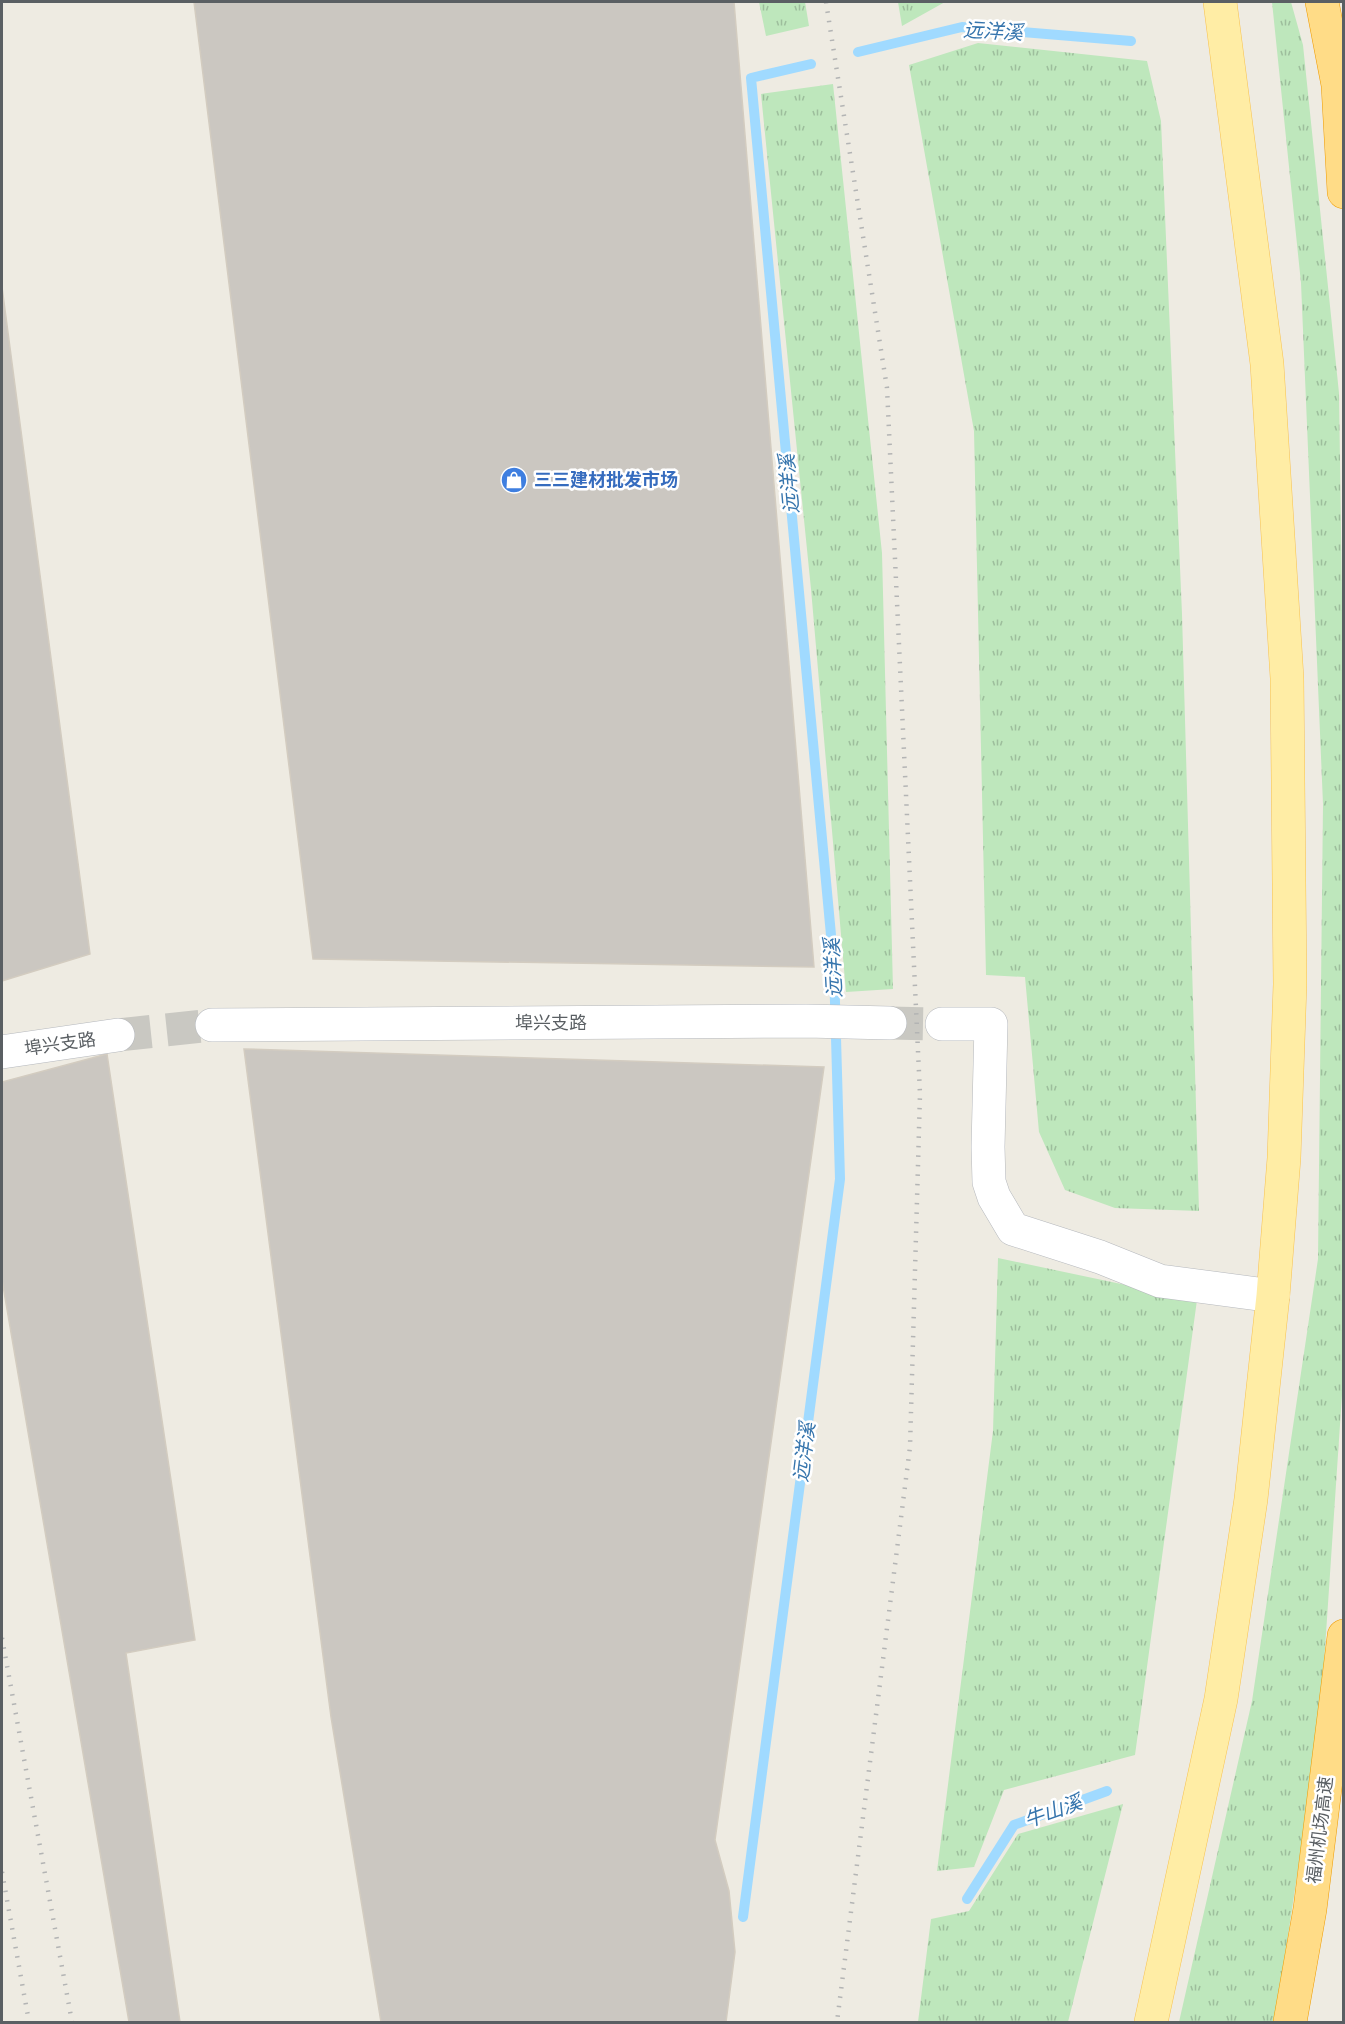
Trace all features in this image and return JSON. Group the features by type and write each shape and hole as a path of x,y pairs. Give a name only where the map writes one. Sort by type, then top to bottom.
{"highway":[{"path":"1322,2 1338,86 1344,192"},
{"name":"福州机场高速","path":"1290,2022 1310,1910 1344,1636"}],"main road":[{"path":"1151,2022 1221,1700 1251,1500 1273,1296 1284,1158 1290,984 1287,678 1267,364 1220,2"}],"street":[{"name":"埠兴支路","path":"212,1025 806,1021 890,1023"},
{"path":"942,1024 991,1024 989,1182 994,1197 1013,1230 1100,1257 1160,1281 1273,1296"},
{"name":"埠兴支路","path":"2,1052 118,1035"}],"green space":[{"path":"759,2 805,2 809,26 766,36"},
{"path":"898,2 945,2 902,26"},
{"path":"1272,2 1291,2 1303,45 1339,393 1344,732 1343,1380 1320,1723 1275,2022 1179,2022 1252,1701 1318,1259 1323,804 1301,283"},
{"path":"978,43 1147,61 1161,121 1182,614 1199,1211 1115,1208 1065,1190 1039,1132 1025,977 986,975 974,431 909,65"},
{"path":"833,84 882,553 893,989 846,992 811,589 761,94"},
{"path":"998,1258 1197,1300 1135,1755 1004,1790 974,1867 937,1871 993,1431"},
{"path":"1123,1804 1068,2022 918,2022 931,1919 969,1911 1018,1834"}],"building":[{"name":"三三建材批发市场","path":"194,2 734,2 814,967 313,959"},
{"path":"2,287 90,954 2,981"},
{"path":"244,1049 824,1067 715,1840 729,1891 735,1952 726,2022 381,2022 331,1717"},
{"path":"107,1054 195,1640 126,1653 180,2022 129,2022 2,1280 2,1082"}],"waterway":[{"name":"远洋溪","path":"858,52 962,27 1131,41"},
{"name":"远洋溪","path":"743,1917 840,1179 834,967 751,78 811,64"},
{"name":"牛山溪","path":"967,1899 1014,1825 1107,1791"}],"tunnel":[{"path":"890,1023 942,1024"},
{"path":"118,1035 212,1025"}],"railway":[{"path":"826,2 887,388 920,1094 910,1447 837,2022"},
{"path":"2,1638 72,2022"},
{"path":"2,1872 29,2022"}],"place":[{"name":"三三建材批发市场","path":"514,480"}]}
